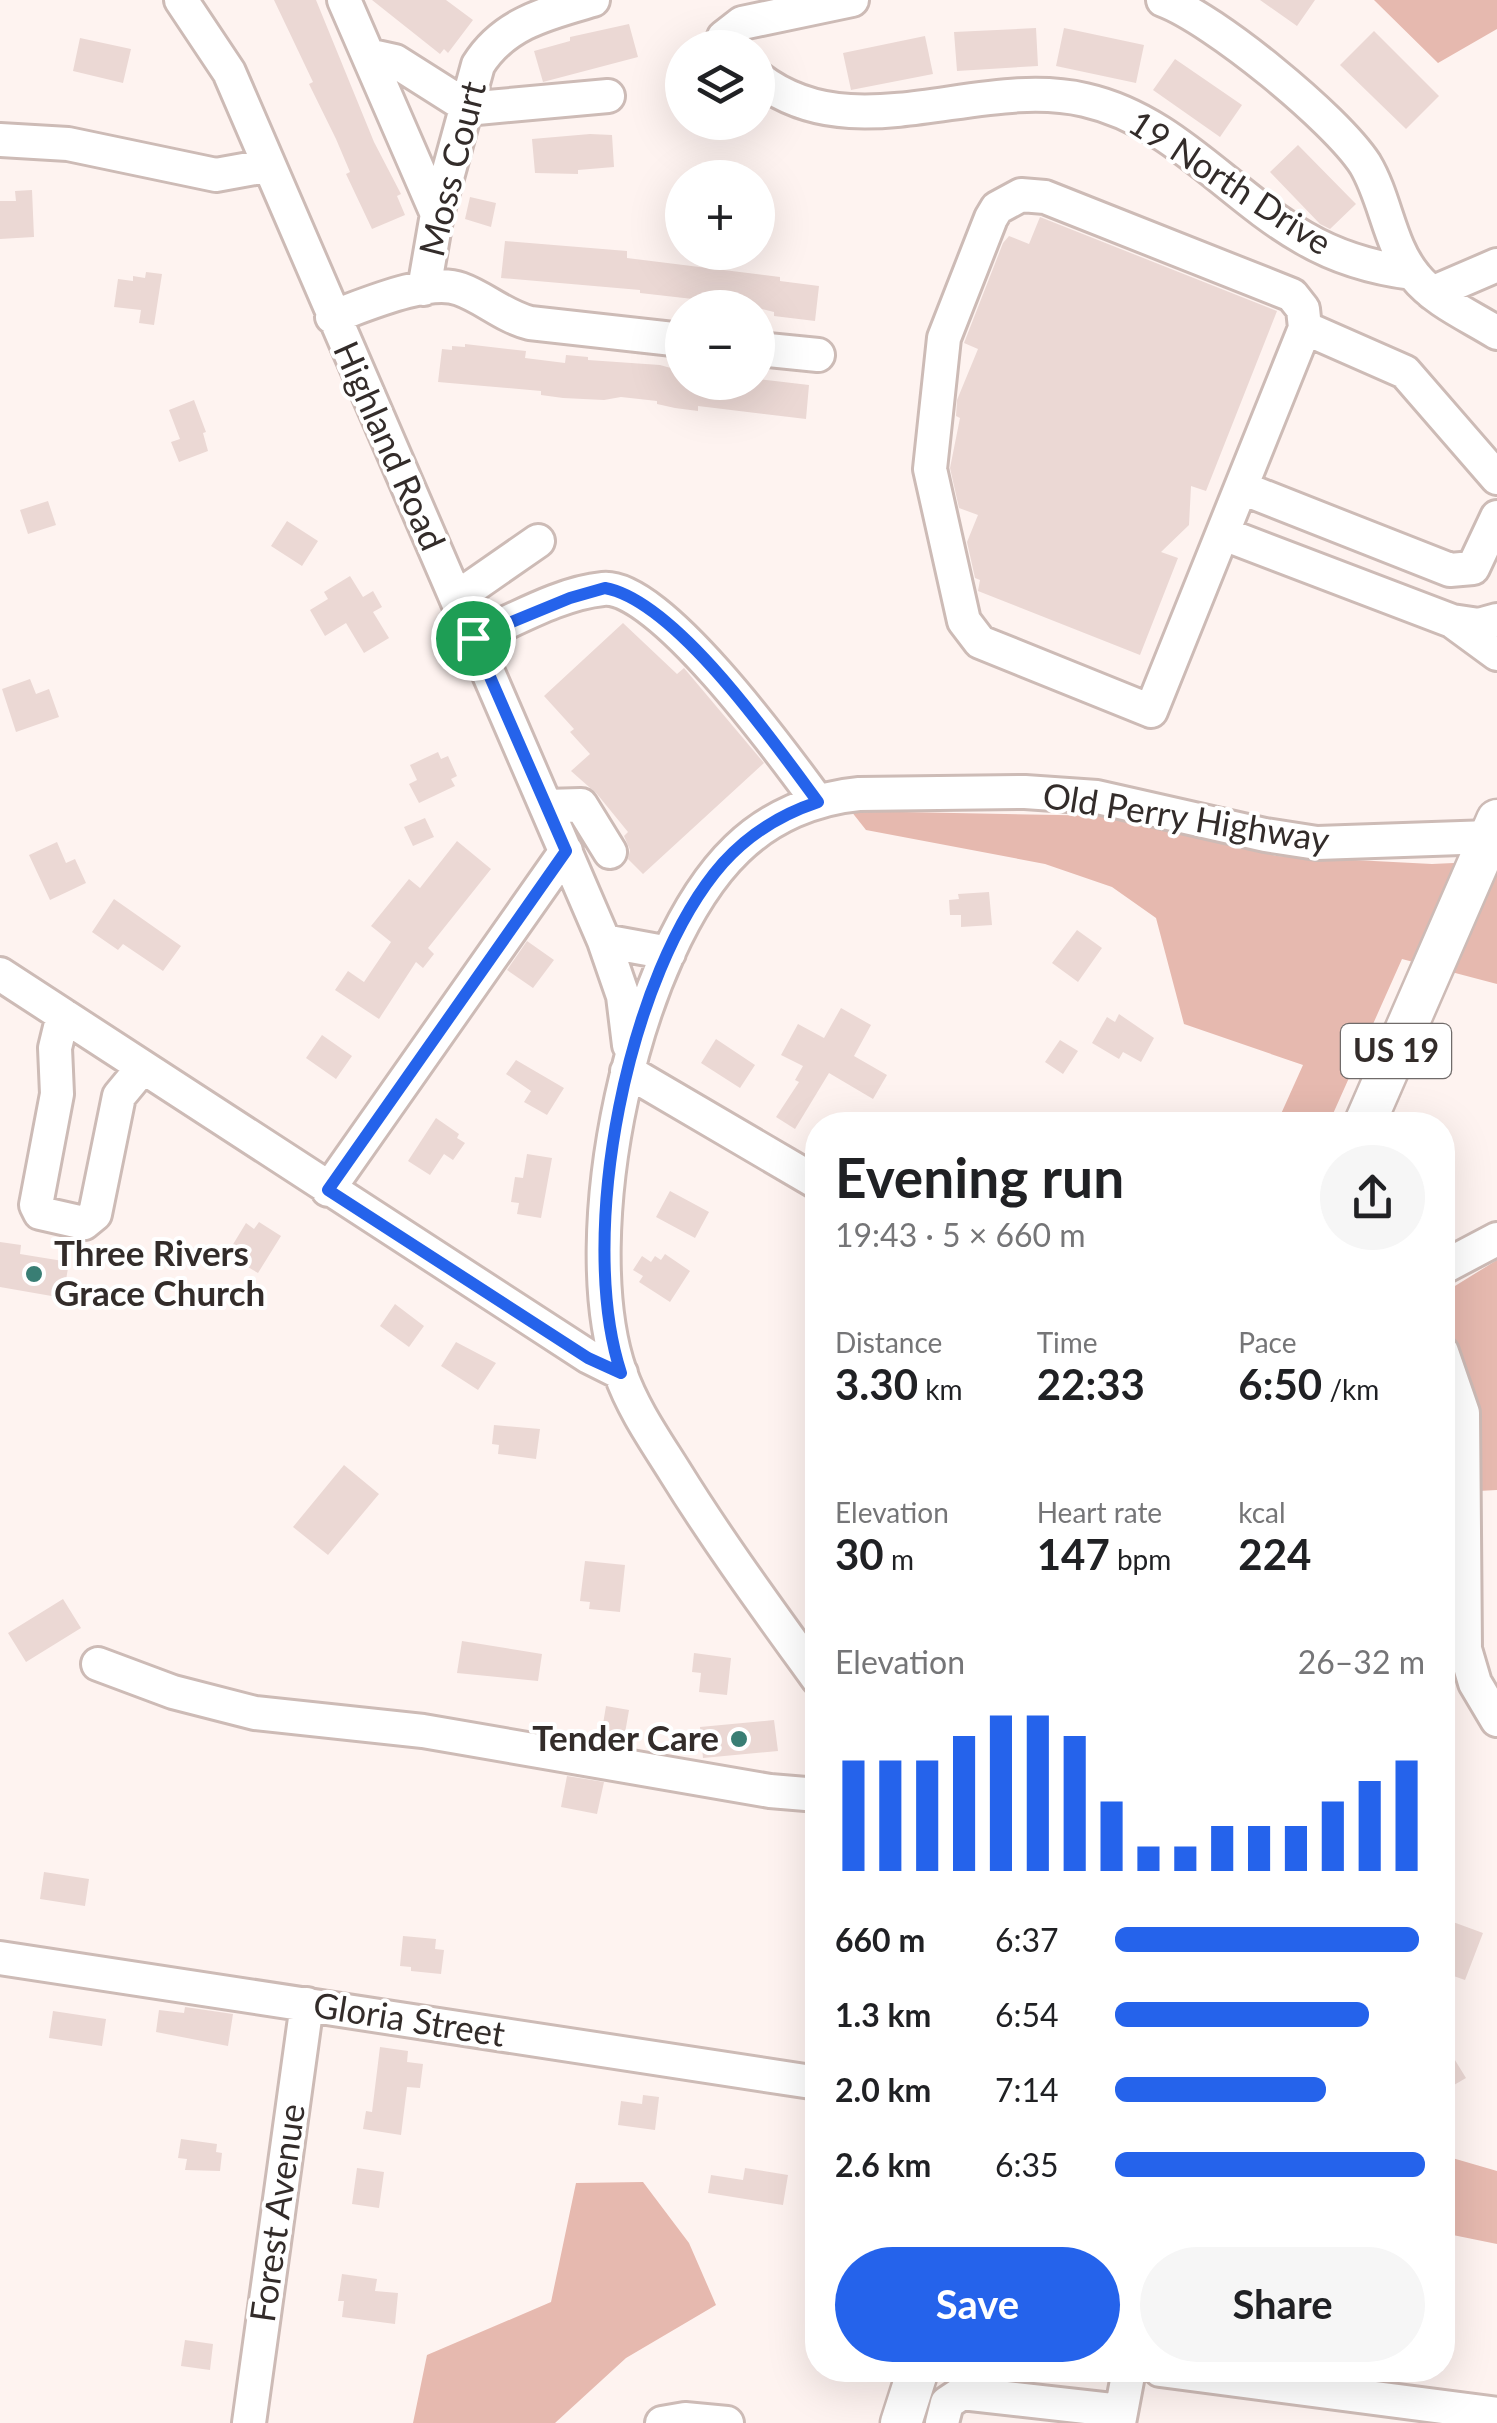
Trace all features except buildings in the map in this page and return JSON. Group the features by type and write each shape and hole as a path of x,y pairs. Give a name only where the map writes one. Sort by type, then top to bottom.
{"main road":[{"name":"US 19","path":"1370,1112 1493,828"},
{"path":"901,2423 914,2382"}],"street":[{"name":"Highland Road","path":"181,0 228,72 604,940 627,1016 628,1071"},
{"path":"344,0 437,214"},
{"name":"Moss Court","path":"424,289 437,214 478,65 500,38 542,15 593,0"},
{"path":"733,30 742,23 852,0"},
{"name":"19 North Drive","path":"1163,0 1195,16 1264,67 1342,137 1375,184 1422,283"},
{"path":"368,55 395,61 466,106 477,108 608,96"},
{"name":"19 North Drive","path":"775,87 810,106 844,113 1015,95 1087,100 1129,114 1175,141 1285,226 1318,246 1422,283 1497,332"},
{"path":"0,140 68,144 216,174 266,166"},
{"path":"1021,195 1045,197 1292,296 1303,310 1305,328 1152,711 980,642 964,622 932,488 936,390 944,338 998,208 1021,195"},
{"path":"1422,283 1497,265"},
{"path":"332,317 384,298 424,289 458,288 506,316 530,323 665,338"},
{"path":"1305,328 1405,372 1497,478"},
{"path":"775,350 818,355"},
{"path":"1242,488 1450,570 1473,568 1497,517"},
{"path":"1224,534 1452,621 1479,625 1497,620"},
{"path":"456,598 538,541"},
{"path":"473,638 570,598 605,588 624,592 658,613 731,691 818,802"},
{"path":"1452,621 1497,654"},
{"name":"Old Perry Highway","path":"805,1660 691,1498 640,1416 617,1362 606,1312 604,1222 628,1071 668,953 708,882 736,849 770,823 818,802 859,794 1044,793 1131,803 1265,835 1317,842 1493,828"},
{"path":"546,806 581,804 610,852"},
{"path":"328,1190 566,851"},
{"path":"604,940 668,953"},
{"path":"0,974 588,1358 617,1362"},
{"path":"63,1015 55,1048 57,1094 36,1205 40,1213 84,1223 96,1214 119,1096 143,1067"},
{"path":"628,1071 805,1175"},
{"path":"1455,1261 1497,1239"},
{"path":"1455,1388 1464,1413 1465,1649 1475,1682 1497,1720"},
{"path":"98,1664 173,1692 254,1714 422,1730 751,1788 805,1794"},
{"name":"Gloria Street","path":"0,1958 805,2080"},
{"name":"Forest Avenue","path":"249,2423 307,2004"},
{"path":"942,2423 952,2396 962,2393 1120,2417 1127,2382"},
{"path":"1252,2382 1497,2414"},
{"path":"662,2423 685,2419 727,2423"}],"shaded area":[{"path":"1374,0 1497,0 1497,29 1438,63"},
{"path":"851,811 1112,816 1277,856 1432,864 1497,861 1497,984 1402,959 1334,1112 1282,1112 1303,1065 1184,1024 1156,918 1112,887 1045,864 866,830"},
{"path":"1497,1260 1497,1490 1478,1491 1478,1410 1455,1342 1455,1286"},
{"path":"1455,2159 1497,2171 1497,2244 1455,2235"},
{"path":"643,2182 689,2243 716,2305 626,2358 555,2423 413,2423 427,2355 551,2302 576,2183"}],"place":[{"name":"Three Rivers Grace Church","path":"34,1274"},
{"name":"Tender Care","path":"739,1739"}],"route":[{"path":"605,588 624,592 658,613 755,717 818,802 770,823 722,864 668,953 639,1030 628,1071 604,1222 606,1312 621,1373 588,1358 328,1190 566,851 473,638 570,598 605,588"}]}
